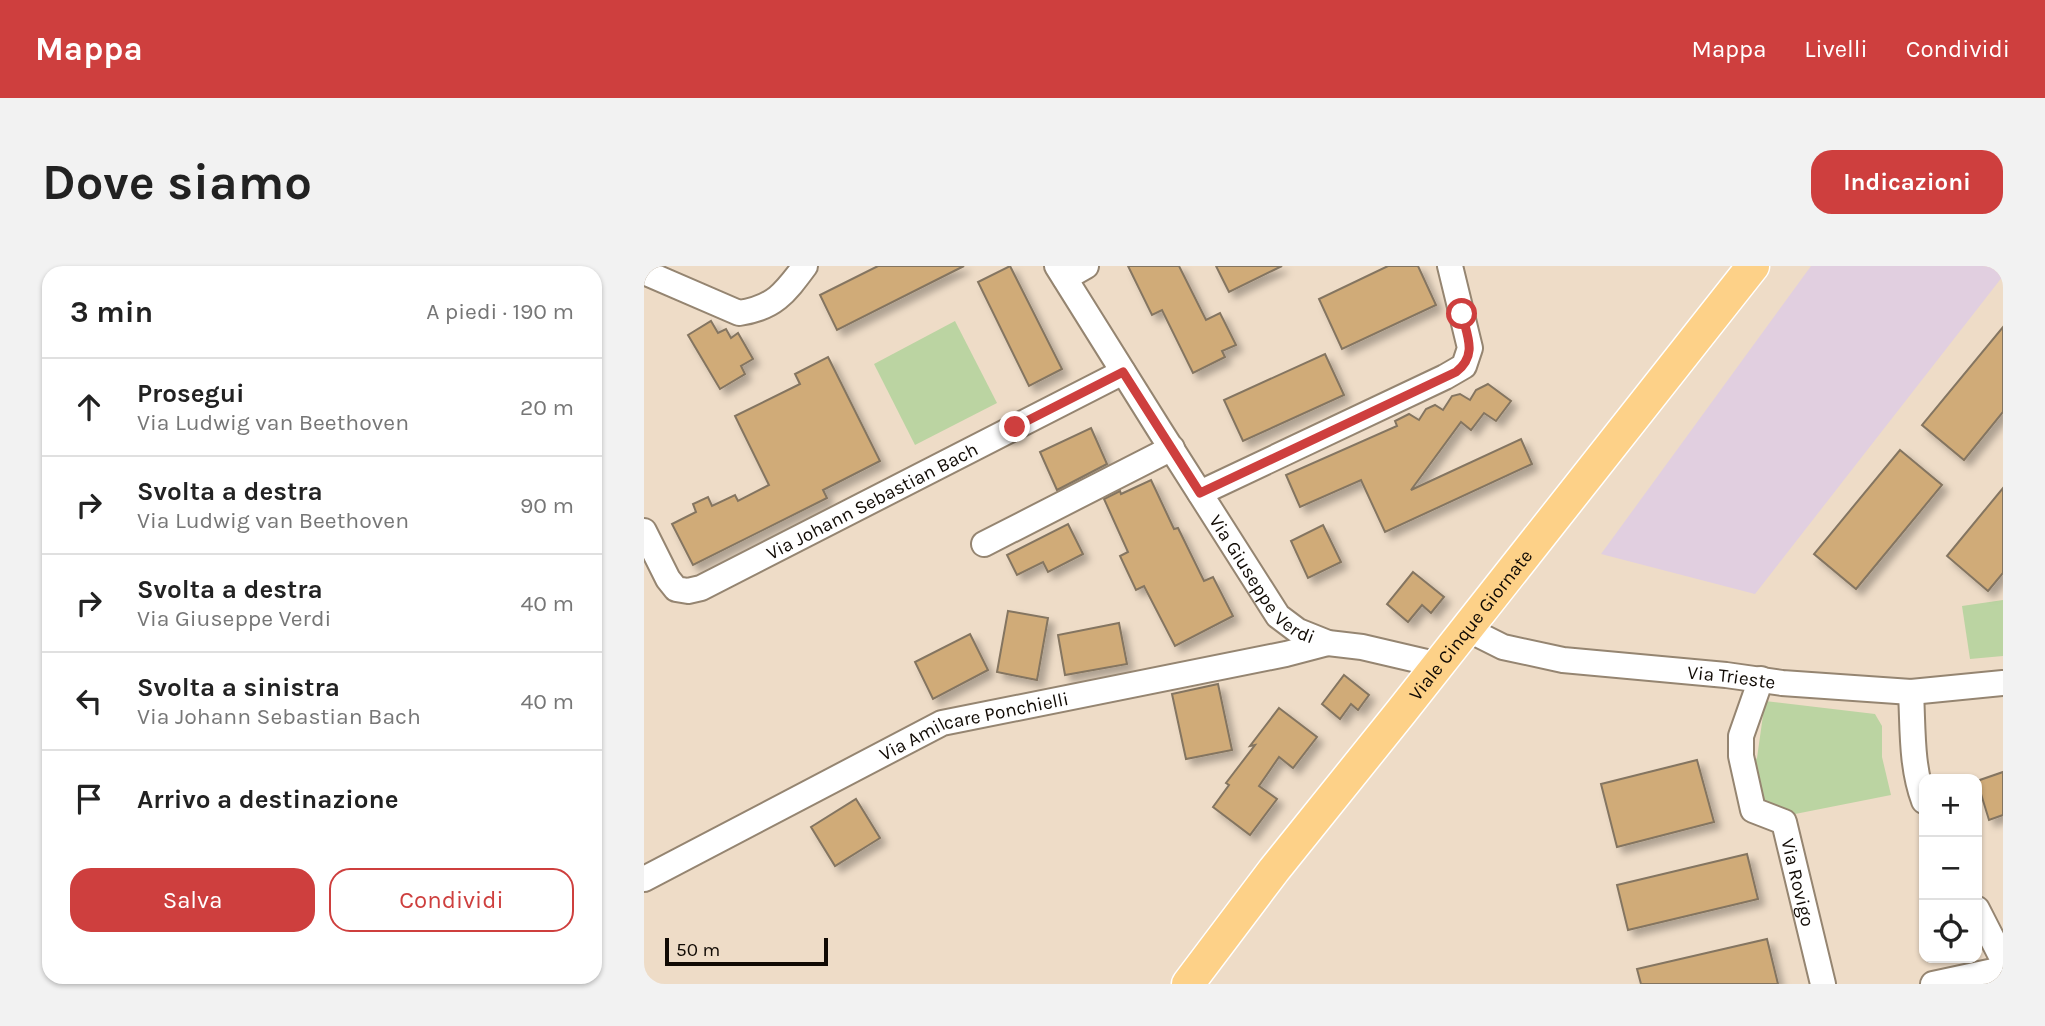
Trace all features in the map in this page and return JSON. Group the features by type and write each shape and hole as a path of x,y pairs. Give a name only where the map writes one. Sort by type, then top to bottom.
{"main road":[{"name":"Viale Cinque Giornate","path":"1193,982 1274,870 1753,266"}],"street":[{"path":"644,272 738,313 754,311 785,293 805,266"},
{"path":"1200,493 1464,366 1471,348 1450,266"},
{"name":"Via Giuseppe Verdi","path":"1069,270 1123,372 1278,616 1298,631 1328,643 1362,647 1439,665"},
{"name":"Via Johann Sebastian Bach","path":"644,531 668,579 676,589 688,591 701,588 1123,372"},
{"path":"984,544 1171,448"},
{"name":"Via Trieste","path":"1467,629 1503,647 1563,660 1782,683 1911,692 2003,683"},
{"name":"Via Amilcare Ponchielli","path":"644,879 942,723 1328,643"},
{"name":"Via Rovigo","path":"1761,679 1741,736 1741,756 1753,810 1784,821 1823,984"},
{"path":"1911,692 1913,751 1919,785"},
{"path":"1982,919 2003,960"},
{"path":"1933,984 2003,969"}],"shaded area":[{"path":"1811,266 2003,266 2003,276 1755,594 1601,554"}],"green space":[{"path":"955,321 997,403 915,445 874,364"},
{"path":"2003,600 2003,656 1970,659 1962,606"},
{"path":"1765,701 1875,714 1882,726 1882,757 1891,795 1785,816 1758,806 1748,767 1757,758"}],"building":[{"path":"878,266 964,266 837,330 820,295"},
{"path":"1010,266 1062,369 1029,386 978,282"},
{"path":"1128,266 1179,266 1206,320 1220,313 1236,345 1222,351 1225,357 1193,373 1162,310 1152,315"},
{"path":"1216,266 1282,266 1229,292"},
{"path":"1388,266 1418,266 1436,305 1342,349 1319,299"},
{"path":"711,321 718,333 726,329 731,338 738,333 753,359 741,366 745,374 720,389 688,335"},
{"path":"2003,327 2003,412 1964,460 1922,425"},
{"path":"1325,354 1344,395 1243,441 1224,400"},
{"path":"828,357 880,461 823,490 827,498 693,565 672,524 696,512 693,504 708,497 712,506 735,495 738,501 769,485 735,416 800,384 795,374"},
{"path":"1488,384 1511,401 1496,421 1484,413 1471,430 1461,422 1411,490 1521,439 1532,464 1385,532 1361,480 1300,507 1286,475 1397,426 1395,421 1409,414 1419,420 1426,409 1435,405 1443,410 1452,396 1460,394 1470,400 1476,390"},
{"path":"1091,428 1107,464 1057,490 1040,452"},
{"path":"1900,450 1942,485 1856,589 1814,554"},
{"path":"1151,480 1174,529 1178,528 1204,581 1213,577 1233,616 1175,646 1144,586 1136,590 1120,556 1128,552 1104,499"},
{"path":"2003,488 2003,573 1988,591 1947,556"},
{"path":"1068,524 1083,554 1048,572 1043,562 1017,575 1007,555"},
{"path":"1323,525 1341,562 1308,578 1291,541"},
{"path":"1413,572 1444,597 1431,613 1422,605 1408,622 1387,604"},
{"path":"1008,611 1048,618 1037,680 997,672"},
{"path":"1119,623 1127,664 1065,675 1058,635"},
{"path":"970,634 988,670 933,699 915,662"},
{"path":"1344,675 1369,695 1358,710 1351,704 1340,719 1322,704"},
{"path":"1218,684 1232,750 1186,759 1172,694"},
{"path":"1279,708 1317,737 1293,768 1279,757 1259,786 1277,799 1250,835 1213,807 1229,785 1226,783 1255,745 1250,746"},
{"path":"1697,760 1714,822 1617,847 1601,784"},
{"path":"2003,772 2003,815 1989,820 1982,797 1982,779"},
{"path":"856,799 880,838 835,866 811,827"},
{"path":"1747,854 1758,899 1628,930 1617,885"},
{"path":"1767,939 1778,984 1641,984 1637,969"}],"route":[{"path":"1015,427 1123,372 1200,493 1456,372 1464,366 1471,348 1462,314"}]}
